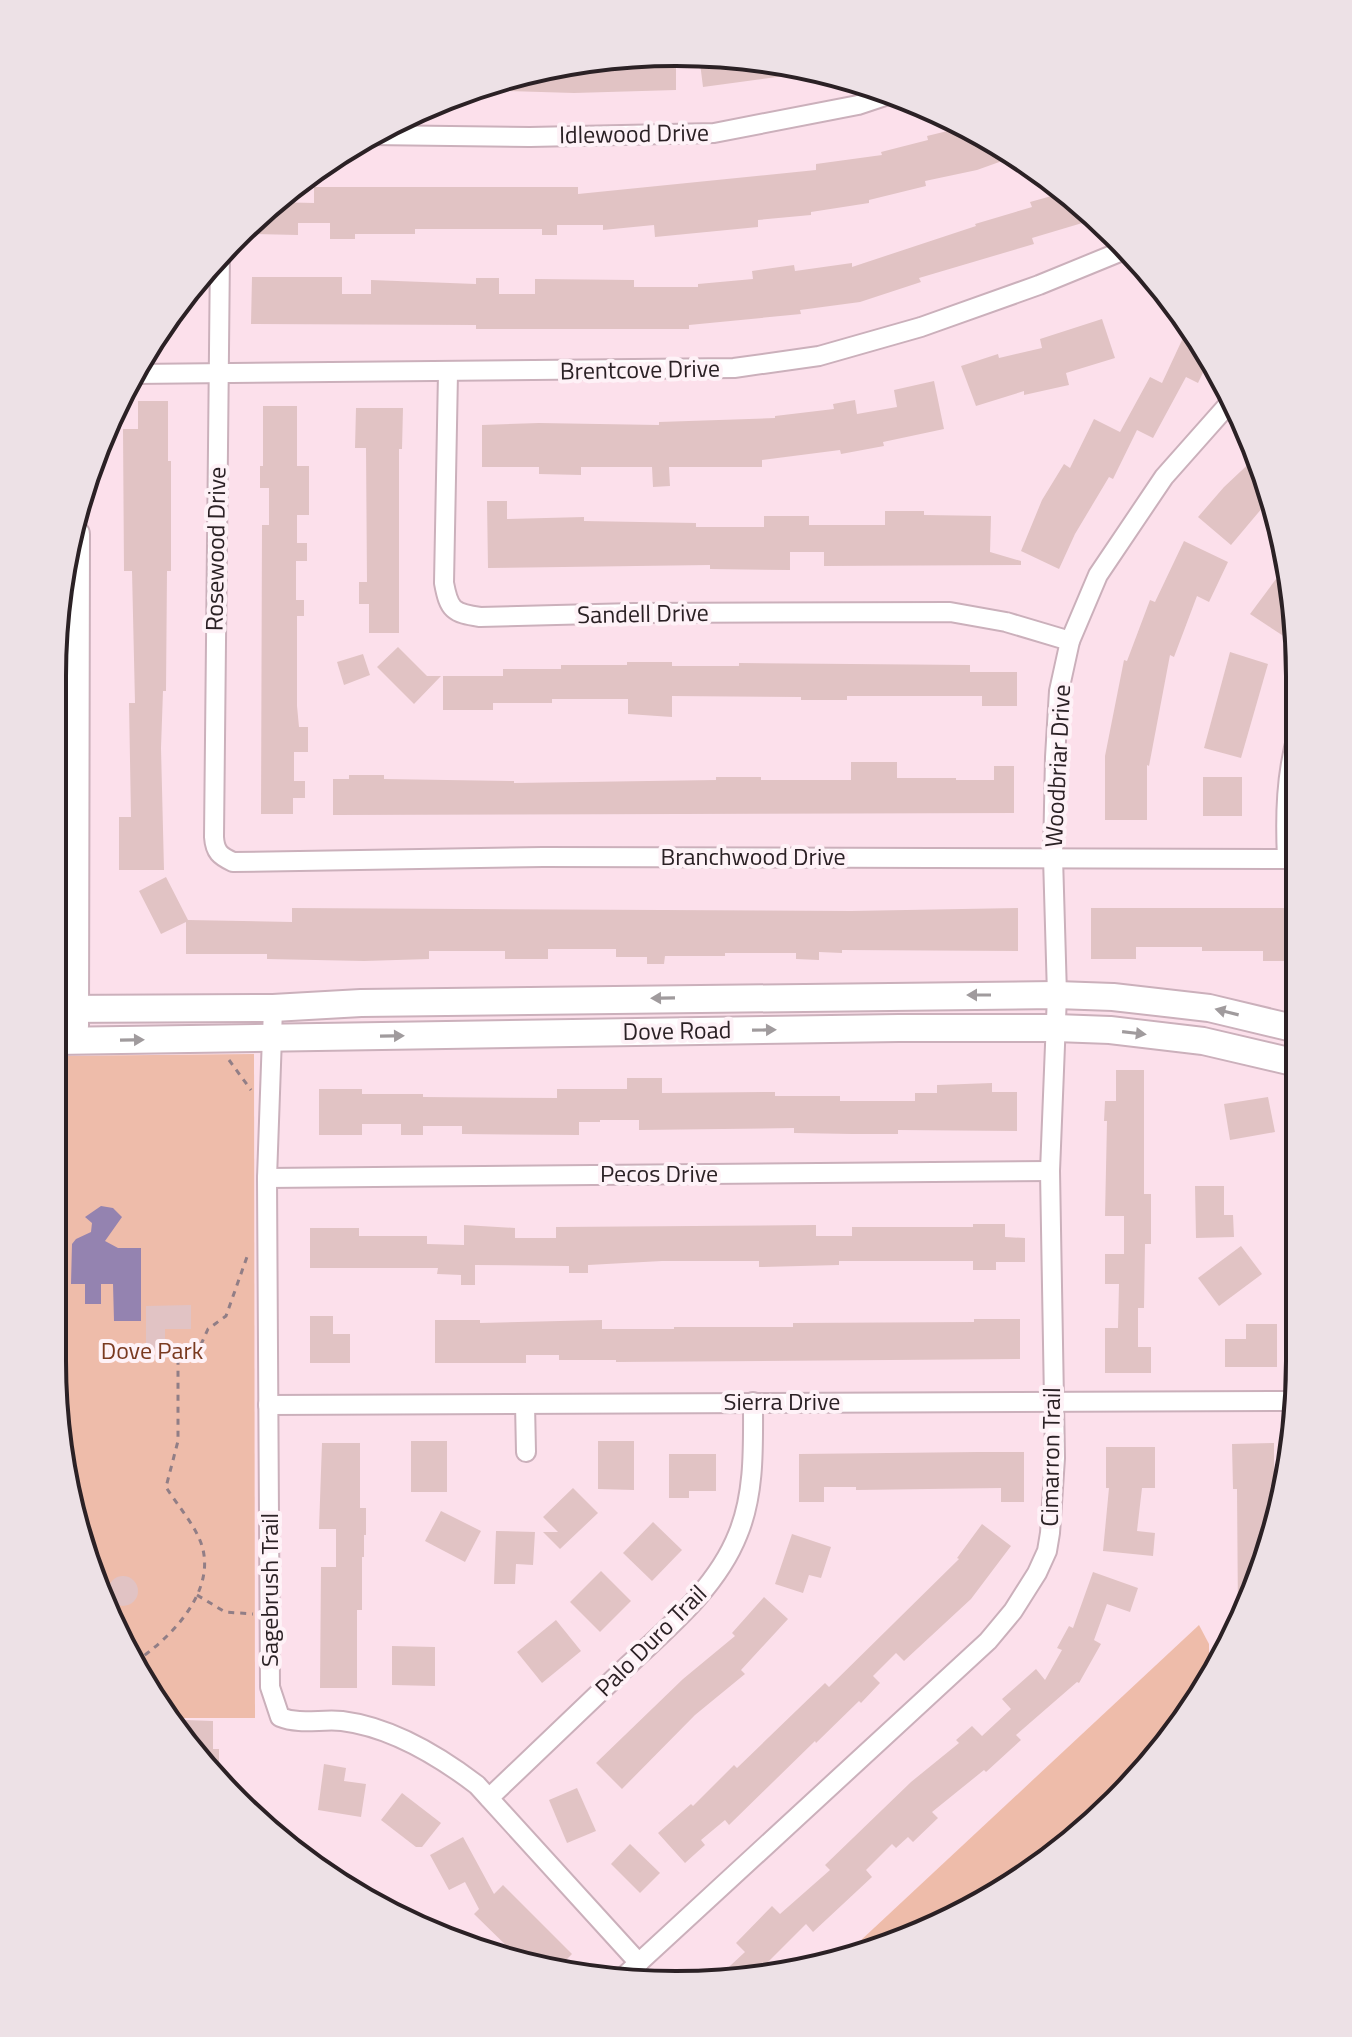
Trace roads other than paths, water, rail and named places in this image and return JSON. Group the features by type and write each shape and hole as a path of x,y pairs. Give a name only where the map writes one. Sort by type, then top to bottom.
{"main road":[{"name":"Dove Road","path":"66,1009 1057,995 1113,997 1209,1008 1286,1026"},
{"name":"Dove Road","path":"66,1041 1056,1028 1110,1030 1203,1041 1286,1060"}],"street":[{"name":"Idlewood Drive","path":"394,135 530,137 714,133 875,99"},
{"name":"Brentcove Drive","path":"146,374 734,368 819,356 921,327 1115,254"},
{"name":"Rosewood Drive","path":"215,846 220,271"},
{"name":"Sandell Drive","path":"448,373 444,583 452,609 460,614 480,617 950,612 1006,622 1070,641"},
{"name":"Woodbriar Drive","path":"1057,995 1053,857 1055,757 1059,691 1070,641 1098,575 1164,477 1224,409"},
{"name":"Branchwood Drive","path":"215,846 218,853 233,862 543,857 1286,859"},
{"name":"Cimarron Trail","path":"632,1970 988,1641 1013,1611 1037,1573 1049,1542 1055,1458 1050,1171 1057,995"},
{"name":"Sagebrush Trail","path":"273,1008 267,1178 270,1687 280,1717 292,1722 340,1721 398,1738 454,1768 489,1798 639,1963"},
{"name":"Pecos Drive","path":"267,1178 1050,1171"},
{"name":"Sierra Drive","path":"268,1405 1285,1401"},
{"name":"Palo Duro Trail","path":"489,1798 686,1610 720,1570 738,1536 747,1509 753,1453 753,1402"},
{"path":"525,1404 526,1452"}],"park label":[{"name":"Dove Park","path":"152,1351"}]}
